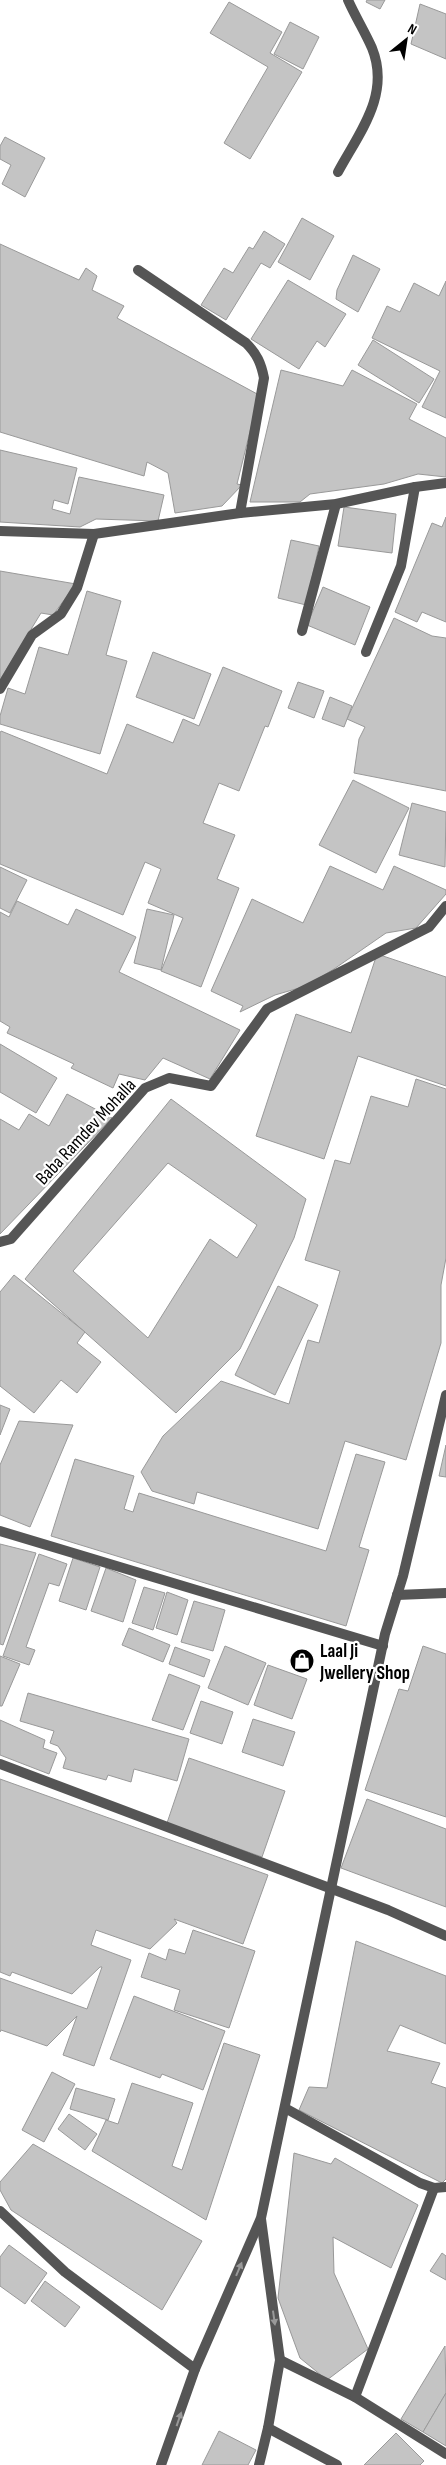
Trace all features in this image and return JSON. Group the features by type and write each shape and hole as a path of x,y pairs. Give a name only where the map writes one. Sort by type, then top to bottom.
{"street":[{"path":"338,172 371,112 378,92 379,74 373,50 348,0"},
{"path":"138,270 246,343 257,354 262,365 264,378 240,513"},
{"path":"0,531 94,534 240,513 336,504 415,487 446,483"},
{"path":"366,652 400,566 415,487"},
{"path":"302,630 336,504"},
{"path":"0,689 32,635 61,614 77,588 94,534"},
{"name":"Baba Ramdev Mohalla","path":"0,1242 11,1239 144,1088 169,1078 212,1086 267,1009 429,927 446,906"},
{"path":"161,2465 196,2370 260,2218 332,1891 383,1646 446,1395"},
{"path":"0,1531 383,1646"},
{"path":"397,1595 446,1593"},
{"path":"0,1764 332,1891 388,1910 446,1936"},
{"path":"285,2108 396,2171 434,2188 446,2187"},
{"path":"355,2397 434,2188"},
{"path":"0,2211 65,2272 196,2370"},
{"path":"259,2465 268,2428 280,2360 260,2218"},
{"path":"280,2360 355,2397 446,2454"},
{"path":"268,2428 337,2465"}],"building":[{"path":"367,0 385,0 380,9 366,2"},
{"path":"229,2 282,32 270,53 302,72 250,159 224,143 268,67 210,33"},
{"path":"420,4 446,14 446,59 411,44"},
{"path":"290,22 319,37 303,69 274,54"},
{"path":"5,137 45,158 25,197 2,184 11,165 0,159 0,146"},
{"path":"302,218 334,236 310,280 278,262"},
{"path":"264,231 285,244 270,268 261,263 226,320 201,305 224,268 233,273 249,247 253,249"},
{"path":"0,244 79,280 86,268 97,276 92,290 124,306 117,318 259,395 237,484 242,485 222,506 175,513 168,473 147,462 144,476 0,432"},
{"path":"353,255 380,269 358,312 336,299 337,290"},
{"path":"288,280 346,314 325,347 317,341 299,369 251,339"},
{"path":"446,281 446,418 422,407 440,371 372,338 387,306 400,312 414,283 439,296"},
{"path":"373,340 434,379 419,403 358,365"},
{"path":"281,370 343,386 352,370 417,404 409,419 446,438 446,477 418,474 384,484 310,494 300,502 250,502"},
{"path":"0,450 77,468 68,504 54,500 52,509 70,514 79,477 164,495 158,521 96,519 80,527 0,522"},
{"path":"344,507 396,514 392,553 338,546"},
{"path":"446,517 446,622 422,612 417,622 395,612 432,523 442,527"},
{"path":"291,540 319,546 306,605 278,598"},
{"path":"0,571 76,584 53,615 41,613 0,680"},
{"path":"323,587 370,607 355,645 307,625"},
{"path":"87,591 121,601 106,655 127,661 100,754 0,724 0,716 8,688 25,694 39,647 68,655"},
{"path":"394,618 432,636 446,638 446,791 354,773 359,739 365,727 347,719"},
{"path":"153,652 211,674 194,719 136,697"},
{"path":"223,667 282,691 268,727 265,726 239,791 219,783 203,823 235,835 217,879 239,888 201,987 161,971 183,918 148,903 161,869 145,862 123,915 0,864 0,733 1,731 107,774 127,724 173,743 183,719 199,726"},
{"path":"298,682 324,691 314,718 288,708"},
{"path":"330,697 352,706 344,727 322,719"},
{"path":"353,780 409,808 376,873 319,845"},
{"path":"412,803 446,812 445,867 399,855"},
{"path":"330,866 383,890 394,866 446,890 446,894 416,928 386,933 306,986 275,995 240,1012 243,1006 211,991 252,899 303,923"},
{"path":"0,867 27,880 10,913 0,908"},
{"path":"17,901 68,925 76,909 136,937 119,972 240,1030 210,1079 163,1058 145,1080 119,1074 113,1088 71,1068 74,1064 7,1033 10,1027 0,1021 0,912 9,917"},
{"path":"147,909 174,915 161,970 134,963"},
{"path":"377,954 446,977 446,1086 358,1056 324,1159 256,1136 296,1014 351,1033"},
{"path":"0,1044 57,1078 36,1113 0,1092"},
{"path":"416,1079 446,1089 446,1258 441,1285 441,1343 406,1460 345,1441 318,1529 197,1492 194,1504 152,1491 141,1472 163,1436 221,1381 289,1404 308,1340 319,1343 340,1271 305,1260 335,1160 350,1164 371,1096 408,1107"},
{"path":"67,1094 112,1118 0,1234 0,1119 19,1130 29,1114 49,1126"},
{"path":"171,1099 306,1199 294,1238 240,1349 176,1413 25,1279","holes":["168,1163 257,1225 237,1258 210,1239 148,1338 73,1271"]},
{"path":"14,1275 85,1332 77,1343 101,1362 77,1393 61,1380 34,1413 0,1386 0,1292"},
{"path":"278,1286 318,1305 275,1395 235,1375"},
{"path":"0,1405 10,1409 0,1435"},
{"path":"19,1421 73,1425 30,1527 0,1515 0,1465"},
{"path":"446,1445 446,1477 439,1476"},
{"path":"356,1454 385,1462 359,1547 369,1550 346,1626 51,1536 75,1459 134,1476 124,1509 133,1512 139,1493 326,1551"},
{"path":"0,1544 36,1553 3,1645 0,1644"},
{"path":"39,1554 67,1564 59,1586 49,1583 26,1647 35,1650 29,1665 3,1656"},
{"path":"73,1558 100,1567 86,1610 59,1601"},
{"path":"106,1568 136,1580 123,1622 91,1611"},
{"path":"144,1587 165,1593 153,1630 132,1623"},
{"path":"167,1592 188,1600 177,1635 156,1628"},
{"path":"194,1601 225,1610 213,1651 181,1642"},
{"path":"129,1628 170,1645 163,1662 122,1645"},
{"path":"225,1646 266,1663 248,1705 208,1688"},
{"path":"423,1646 446,1654 446,1817 365,1790 399,1689 408,1691"},
{"path":"175,1647 210,1660 204,1677 169,1664"},
{"path":"0,1656 20,1664 2,1706 0,1706"},
{"path":"268,1665 307,1679 292,1719 254,1705"},
{"path":"169,1674 200,1686 183,1730 152,1720"},
{"path":"28,1693 189,1739 177,1781 134,1769 131,1782 108,1775 106,1780 63,1768 66,1758 58,1746 50,1743 54,1731 20,1721"},
{"path":"201,1701 233,1712 222,1744 190,1733"},
{"path":"253,1719 295,1732 283,1766 242,1752"},
{"path":"0,1720 45,1740 43,1748 57,1753 49,1774 0,1755"},
{"path":"189,1758 285,1791 262,1857 167,1823"},
{"path":"0,1779 268,1875 243,1944 174,1919 177,1923 150,1949 96,1930 91,1945 131,1960 94,2066 63,2055 77,2016 47,2046 1,2030 0,2032 0,1978 87,2009 102,1967 72,1994 12,1972 10,1976 0,1972"},
{"path":"367,1799 446,1829 446,1907 341,1868"},
{"path":"193,1930 255,1951 229,2028 174,2010 180,1990 141,1977 149,1953 166,1960 169,1949 185,1954"},
{"path":"356,1941 446,1976 446,2044 400,2025 387,2051 440,2063 431,2083 446,2088 446,2179 442,2183 299,2110 309,2087 327,2088"},
{"path":"134,1996 225,2031 203,2090 162,2074 160,2078 110,2059"},
{"path":"224,2043 260,2055 206,2220 92,2151 106,2120 118,2124 132,2083 193,2103 172,2166 182,2170"},
{"path":"52,2072 75,2084 44,2142 22,2130"},
{"path":"76,2088 115,2099 108,2120 70,2109"},
{"path":"69,2114 97,2134 85,2150 58,2129"},
{"path":"33,2144 202,2241 162,2310 11,2210 0,2190 0,2182"},
{"path":"294,2153 331,2164 335,2158 418,2205 391,2268 333,2237 334,2273 368,2349 327,2380 300,2358 278,2298"},
{"path":"9,2245 47,2273 25,2304 0,2286 0,2257"},
{"path":"442,2253 446,2256 446,2280 430,2271"},
{"path":"45,2281 80,2307 65,2327 31,2301"},
{"path":"445,2346 446,2393 423,2432 401,2419"},
{"path":"446,2393 446,2446 423,2432"},
{"path":"219,2431 256,2450 248,2465 202,2465"},
{"path":"396,2433 424,2461 420,2465 364,2465"}],"place":[{"name":"Laal Ji Jwellery Shop","path":"302,1661"}]}
